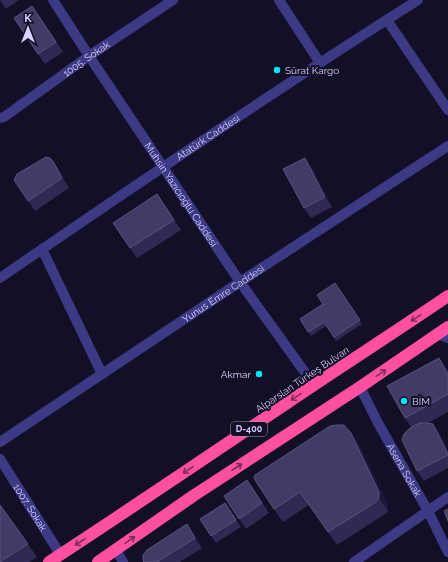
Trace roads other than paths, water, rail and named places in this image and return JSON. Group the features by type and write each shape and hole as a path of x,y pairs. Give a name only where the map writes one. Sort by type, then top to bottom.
{"highway":[{"name":"Alparslan Türkeş Bulvarı","path":"49,562 448,296"},
{"name":"D-400","path":"98,562 193,496 445,333"}],"street":[{"name":"Muhsin Yazıcıoğlu Caddesi","path":"53,0 162,167 240,282 314,385"},
{"name":"1005. Sokak","path":"0,118 4,117 89,56 173,0"},
{"path":"279,0 320,62"},
{"name":"Atatürk Caddesi","path":"0,278 162,167 320,62 418,0"},
{"path":"386,20 444,95 448,110"},
{"name":"Yunus Emre Caddesi","path":"0,442 448,146"},
{"path":"42,249 102,374"},
{"name":"Asena Sokak","path":"360,387 378,423 428,511 448,552"},
{"name":"1007. Sokak","path":"0,459 60,554"},
{"path":"354,562 448,497"},
{"path":"116,550 123,562"}],"place":[{"name":"Sürat Kargo","path":"277,70"},
{"name":"Akmar","path":"259,374"},
{"name":"BİM","path":"404,401"}]}
